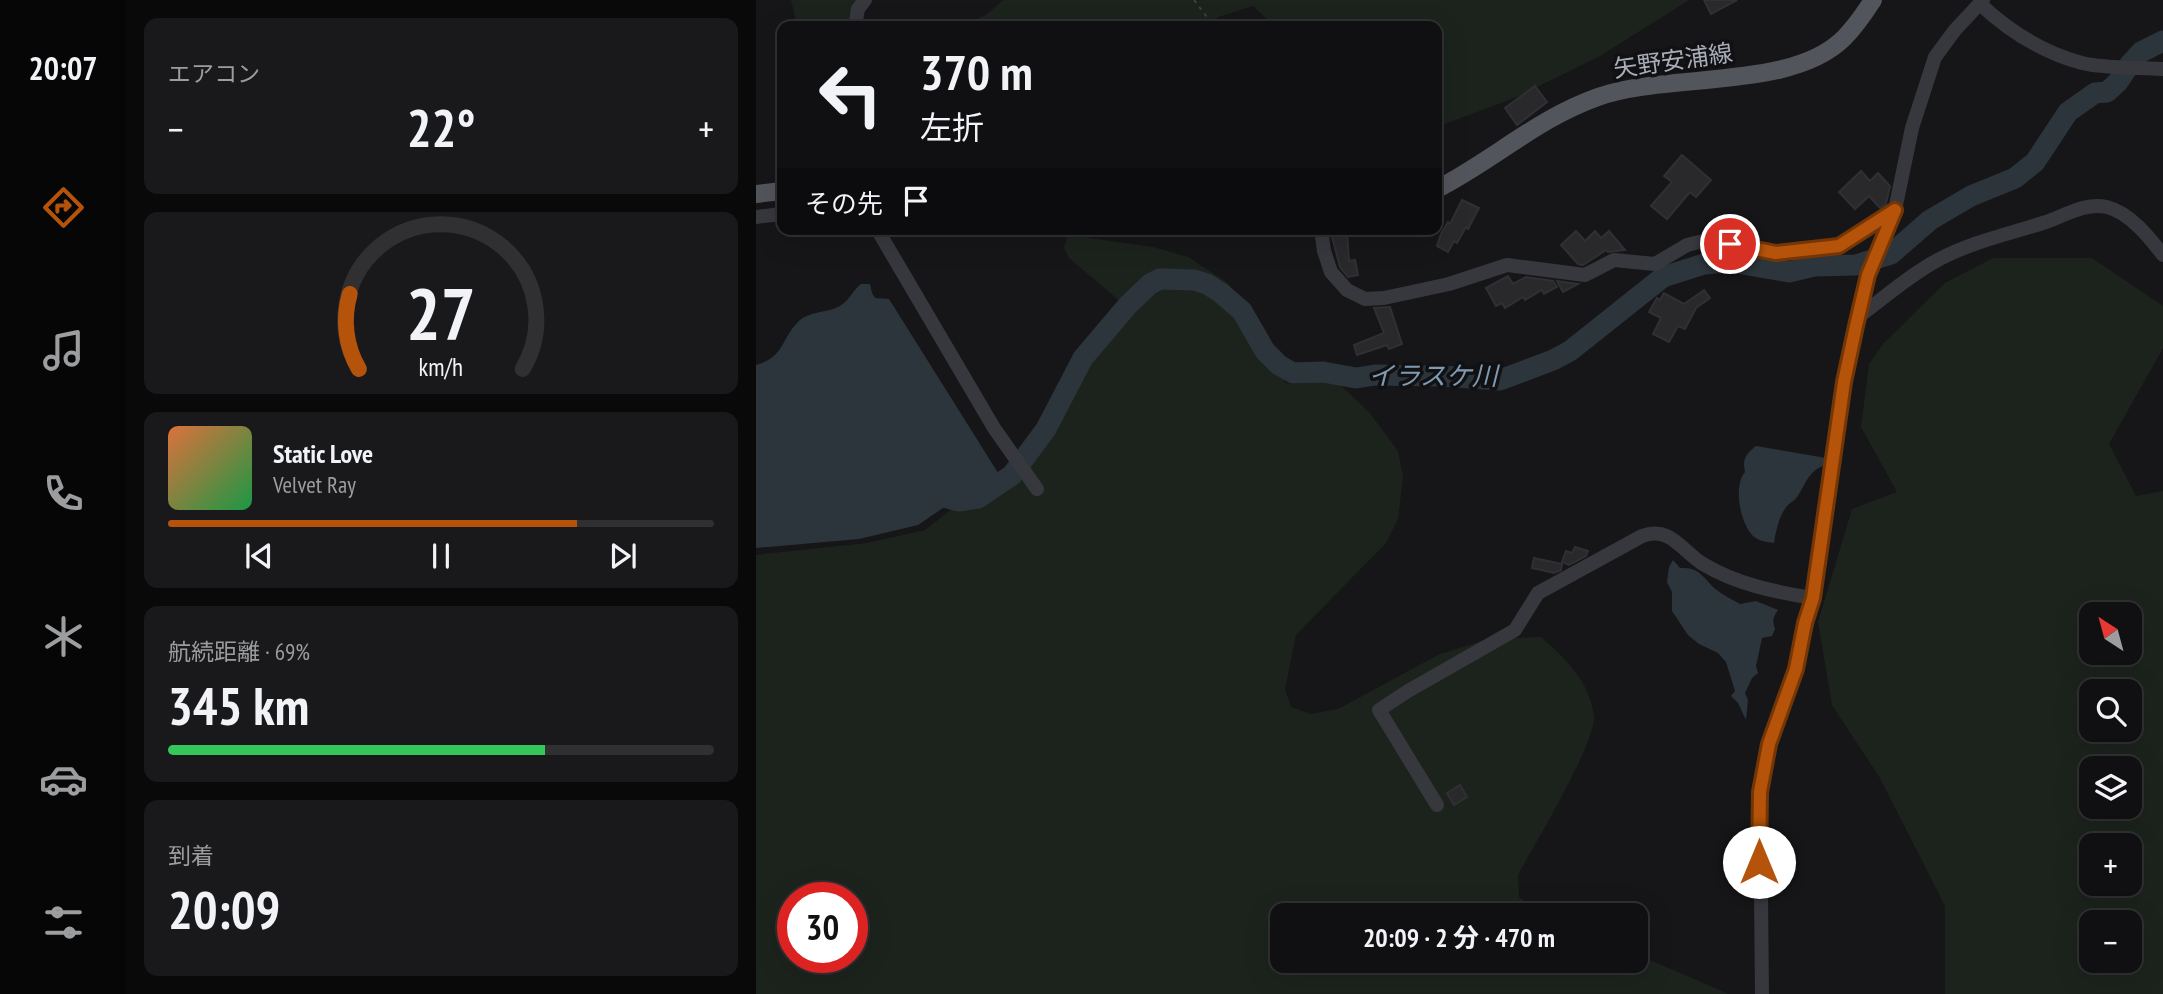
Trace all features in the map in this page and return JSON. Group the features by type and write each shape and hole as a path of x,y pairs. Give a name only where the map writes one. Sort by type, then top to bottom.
{"main road":[{"name":"矢野安浦線","path":"1442,186 1552,116 1600,96 1659,83 1729,78 1786,69 1842,40 1862,17 1872,0"},
{"path":"756,194 777,192"}],"street":[{"path":"856,21 858,9 865,0"},
{"path":"1762,994 1760,792 1769,744 1796,669 1813,598 1844,382 1868,275 1895,210 1912,128 1935,57 1981,2 2011,29 2049,51 2083,63 2163,69"},
{"path":"1858,317 1934,262 1968,246 2084,207 2098,205 2111,208 2129,219 2163,255"},
{"path":"1322,235 1331,272 1347,290 1366,299 1384,298 1449,284 1507,264 1585,275 1614,260 1655,264 1687,245 1707,240 1776,253 1816,250 1839,246 1895,210"},
{"path":"756,217 777,215"},
{"path":"881,235 994,428 1037,489"},
{"path":"1437,805 1379,710 1515,630 1538,593 1652,531 1679,543 1700,562 1724,575 1774,592 1813,598"}],"path":[{"path":"1194,0 1208,21"}],"shaded area":[{"path":"791,0 859,0 850,11 849,21 796,21"},
{"path":"1003,0 1689,0 1600,56 1517,97 1442,125 1442,21 1269,21 1253,6 1218,17 1214,21 972,21 986,15"},
{"path":"1068,235 1089,235 1089,238 1153,247 1188,257 1228,283 1277,357 1285,383 1335,380 1369,412 1398,451 1403,477 1398,519 1386,543 1296,635 1285,689 1291,707 1311,714 1338,709 1440,654 1489,639 1541,637 1575,672 1592,704 1594,716 1586,747 1518,875 1519,897 1526,903 1270,903 1270,973 1648,973 1648,959 1729,994 756,994 756,555 867,543 925,530 956,506 986,496 1009,482 1032,457 1101,341 1128,308 1069,258 1064,248"},
{"path":"1993,258 2092,258 2163,306 2163,348 2109,444 2136,496 2163,491 2163,994 1945,994 1945,906 1880,778 1832,705 1818,622 1852,509 1897,492 1861,427 1869,364 1883,344 1945,283"},
{"path":"861,284 870,284 875,298 889,299 1000,476 962,495 918,525 859,539 756,548 756,365 777,353 801,319 842,305"},
{"path":"1756,446 1826,458 1823,466 1811,474 1798,496 1784,510 1774,543 1753,536 1748,530 1740,504 1739,486 1745,472 1745,460 1747,454"},
{"path":"1673,560 1680,568 1698,572 1718,591 1740,604 1756,601 1778,610 1772,636 1762,638 1756,666 1758,673 1752,678 1745,693 1748,700 1746,720 1738,703 1731,696 1735,691 1726,662 1718,653 1688,635 1672,611 1672,592 1667,582"}],"building":[{"path":"1704,0 1737,0 1711,14"},
{"path":"1535,86 1547,102 1517,125 1505,108"},
{"path":"1682,155 1711,180 1696,197 1690,192 1667,219 1651,206 1672,182 1664,176"},
{"path":"1861,171 1870,181 1878,173 1890,186 1886,204 1880,208 1869,196 1855,209 1839,192"},
{"path":"1462,200 1479,208 1468,229 1466,227 1448,252 1437,246 1448,222 1450,224"},
{"path":"1576,231 1585,241 1595,231 1601,238 1609,231 1625,250 1606,250 1583,265 1578,264 1561,245"},
{"path":"1332,235 1347,235 1349,261 1355,260 1358,275 1348,277 1340,267"},
{"path":"1508,276 1513,284 1526,277 1553,281 1557,287 1544,294 1542,290 1525,300 1523,297 1505,308 1502,303 1496,306 1486,288"},
{"path":"1557,281 1578,284 1563,292"},
{"path":"1704,290 1710,298 1696,308 1685,329 1678,326 1669,342 1653,334 1661,318 1649,312 1657,298 1660,300 1664,293 1684,304"},
{"path":"1390,307 1402,344 1389,349 1387,345 1357,355 1354,345 1384,333 1374,308"},
{"path":"1575,547 1588,551 1586,556 1569,565 1562,562 1566,551 1572,553"},
{"path":"1534,558 1562,564 1561,570 1554,573 1532,568"},
{"path":"1460,785 1467,797 1454,805 1447,793"}],"waterway":[{"name":"イラスケ川","path":"930,493 958,501 978,498 1012,475 1046,429 1083,358 1128,305 1150,284 1160,279 1194,280 1221,293 1242,311 1265,351 1279,365 1293,373 1323,372 1356,378 1375,375 1500,380 1570,351 1663,277 1704,264 1731,262 1789,272 1814,266 1856,265 1891,254 1930,220 1971,196 2015,178 2035,162 2068,112 2095,93 2107,92 2141,52 2163,41"}],"route":[{"path":"1730,244 1776,253 1839,246 1895,210 1868,275 1844,382 1813,598 1796,669 1769,744 1760,792 1759,862"}]}
